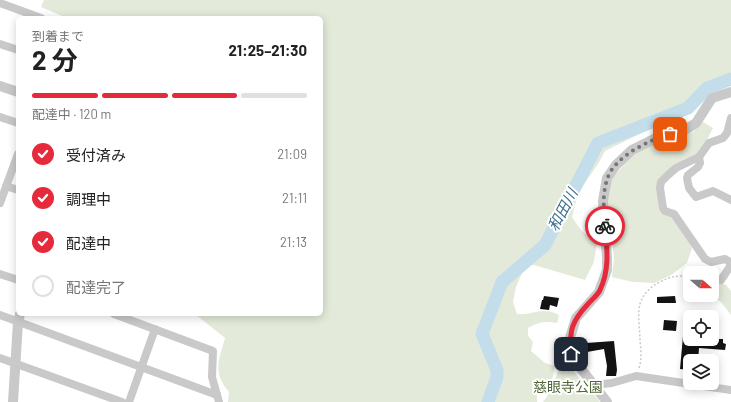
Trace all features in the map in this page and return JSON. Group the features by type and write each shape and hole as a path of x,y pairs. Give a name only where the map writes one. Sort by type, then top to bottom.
{"street":[{"path":"0,3 36,16"},
{"path":"0,44 16,49"},
{"path":"0,86 16,91"},
{"path":"607,402 571,354 570,338 576,318 599,292 607,270 603,202 607,178 616,165 632,150 658,137 682,132 696,123 712,98 731,92"},
{"path":"0,117 16,122"},
{"path":"720,280 731,265 730,262 725,259 711,262 705,259 674,214 665,211 663,208 660,188 661,182 668,174 676,168 699,157 708,143 723,138 727,133 731,118"},
{"path":"699,157 700,163 698,167 688,174 687,178 692,194 696,197 713,191 731,200"},
{"path":"0,203 16,159"},
{"path":"6,186 16,189"},
{"path":"0,274 16,279"},
{"path":"0,315 19,318 142,366 218,398"},
{"path":"119,316 213,351 212,377 218,398"},
{"path":"13,402 19,318"},
{"path":"129,402 155,329"},
{"path":"0,358 122,402"},
{"path":"594,385 612,383 636,376 731,390"}],"path":[{"path":"636,376 641,360 639,313 643,296 648,290 672,277 683,276"}],"green space":[{"path":"44,0 731,0 731,82 707,94 684,115 660,124 605,151 578,193 572,217 585,234 597,241 594,262 585,280 534,265 525,266 516,287 513,302 517,314 548,311 559,315 557,323 542,322 528,328 528,336 533,342 531,351 545,363 555,366 552,380 537,380 537,402 228,402 229,392 220,378 218,366 225,338 198,316 323,316 323,16 62,16 41,7"},
{"path":"703,122 713,128 697,155 658,189 670,215 686,235 692,248 687,263 671,275 654,283 633,282 612,277 614,258 607,193 612,178 634,154 656,143 679,138 693,132"},
{"path":"719,282 726,285 731,291 731,315 719,301"},
{"name":"慈眼寺公園","path":"563,359 600,402 543,402 550,392"}],"building":[{"path":"544,296 559,298 557,307 550,305 549,310 540,309"},
{"path":"675,296 676,303 657,303 657,297"},
{"path":"664,320 677,321 676,331 663,330"},
{"path":"683,336 683,346 719,346 719,339 723,339 723,343 726,344 725,350 699,348 699,354 683,354 683,369 680,369"},
{"path":"614,341 617,370 616,376 606,376 607,366 604,349 587,352 586,343"}],"waterway":[{"name":"和田川","path":"488,402 497,377 497,370 482,334 502,282 545,245 598,143 688,108 707,88 731,79"}],"way so far":[{"path":"605,226 603,202 604,190 610,172 632,150 658,137 670,134"}],"route":[{"path":"571,354 570,338 576,318 599,292 607,270 605,226"}]}
